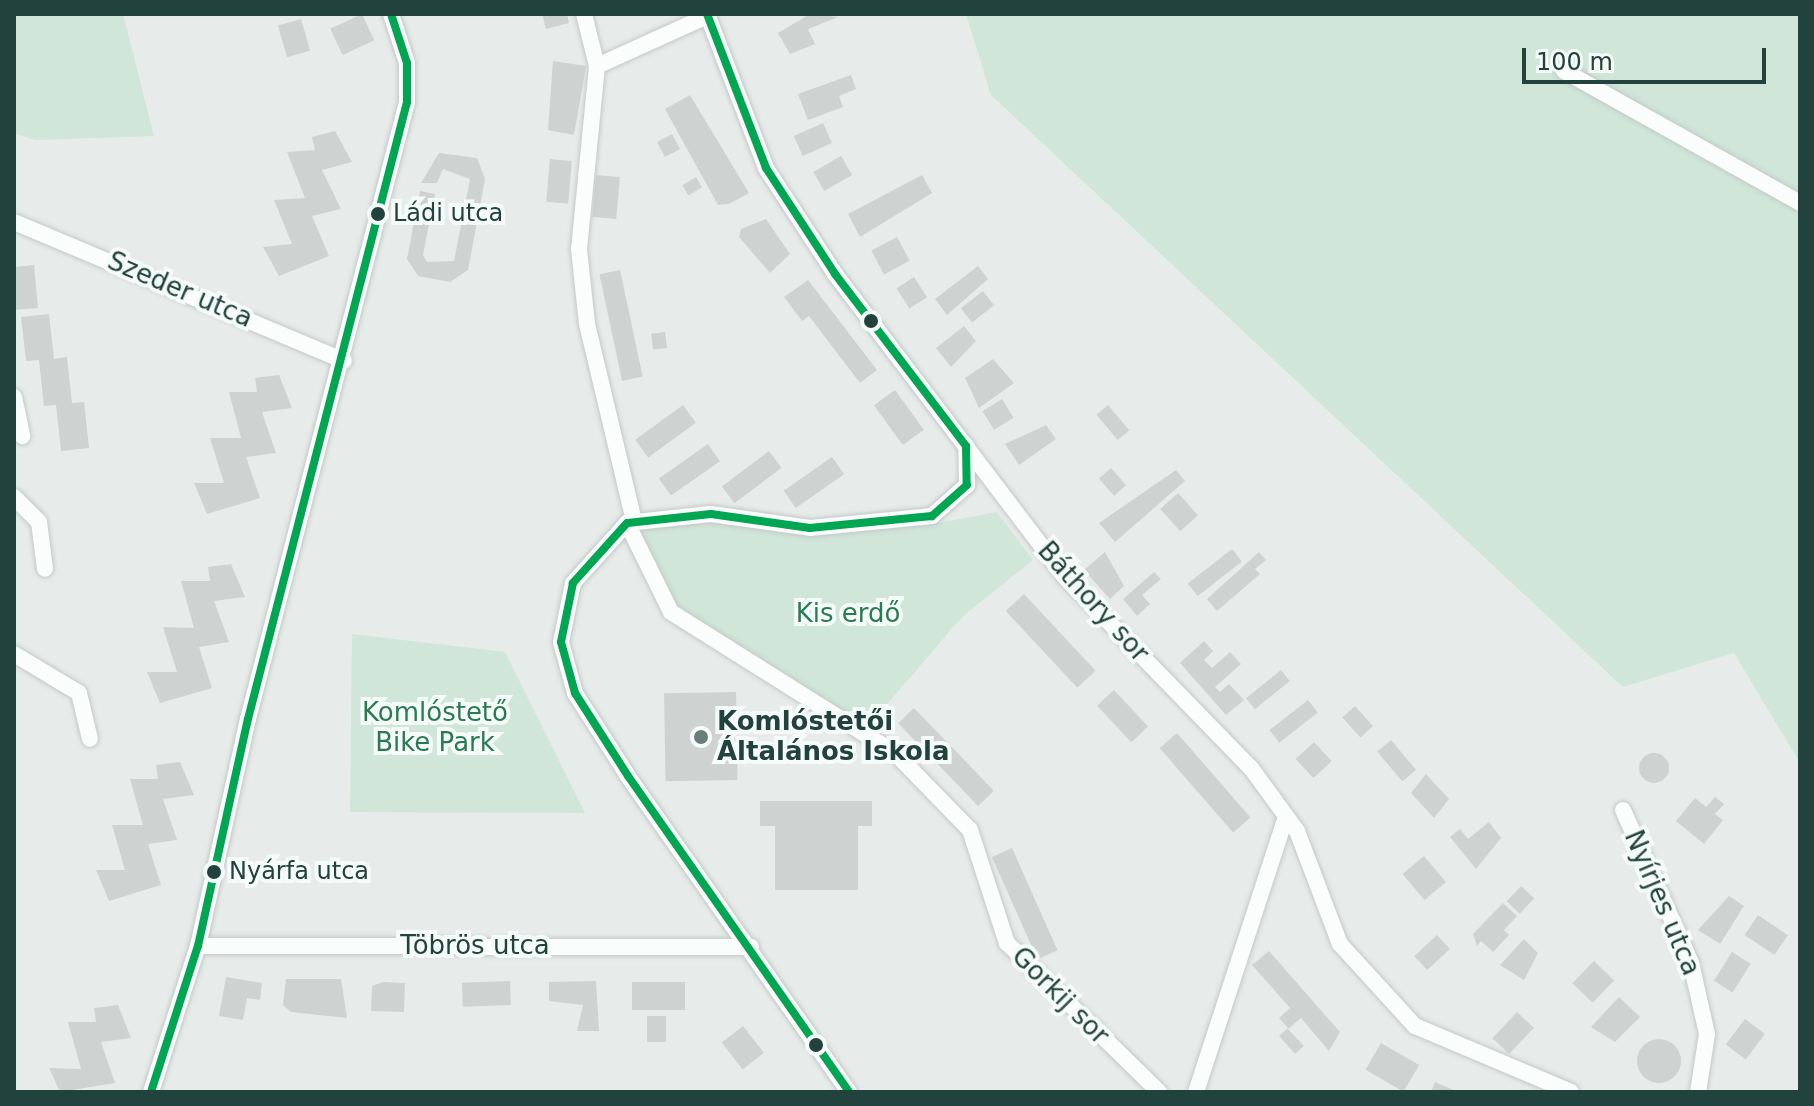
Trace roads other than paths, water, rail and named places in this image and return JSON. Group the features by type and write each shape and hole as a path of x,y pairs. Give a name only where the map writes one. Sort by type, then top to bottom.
{"street":[{"path":"151,1092 198,946 248,719 344,361 407,102 407,63 391,14"},
{"name":"Gorkij sor","path":"584,14 597,66 579,249 587,324 631,523 671,612 895,753 970,830 1007,943 1159,1092"},
{"path":"597,66 707,15"},
{"name":"Báthory sor","path":"707,15 766,168 835,274 1064,576 1251,768 1286,816 1340,944 1404,1016 1571,1092"},
{"path":"1564,71 1800,203"},
{"name":"Szeder utca","path":"14,222 344,361"},
{"path":"14,397 22,436"},
{"path":"849,1092 751,947 628,776 572,680 561,642 573,583 631,523 711,514 810,528 932,516 967,485 966,446"},
{"path":"14,497 39,522 45,569"},
{"path":"14,654 79,693 90,739"},
{"name":"Nyírjes utca","path":"1623,810 1691,963 1707,1034 1698,1092"},
{"path":"1196,1092 1286,816"},
{"name":"Töbrös utca","path":"198,946 751,947"}],"place":[{"name":"Ládi utca","path":"378,214"},
{"name":"Komlóstetői Általános Iskola","path":"701,737"},
{"name":"Nyárfa utca","path":"214,872"}],"park label":[{"name":"Kis erdő","path":"848,614"},
{"name":"Komlóstető Bike Park","path":"435,728"}]}
